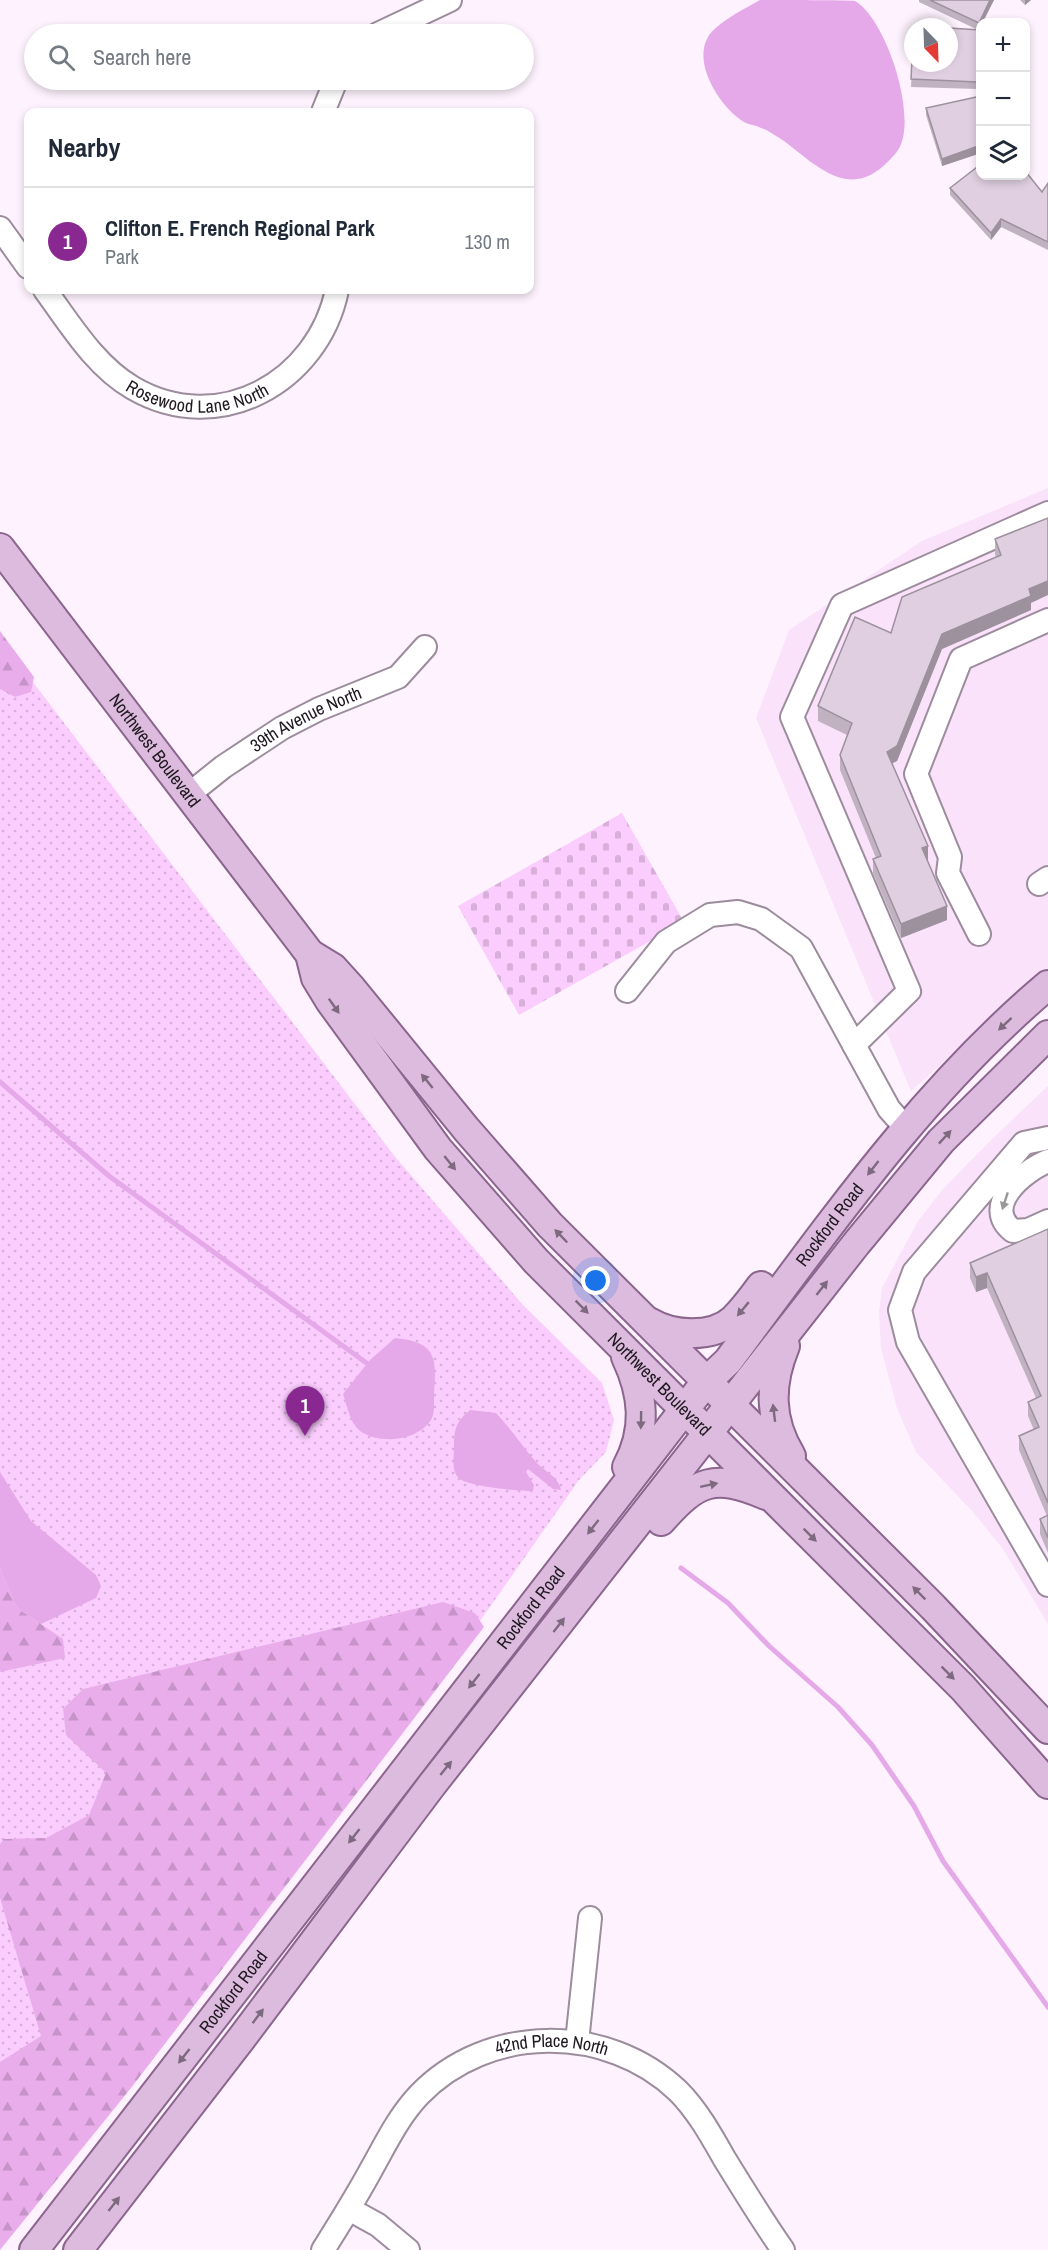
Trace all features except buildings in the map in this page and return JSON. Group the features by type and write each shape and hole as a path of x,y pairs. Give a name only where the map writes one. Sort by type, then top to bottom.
{"main road":[{"name":"Northwest Boulevard","path":"0,548 310,954 340,975 518,1190 641,1317 941,1615 1048,1729"},
{"name":"Northwest Boulevard","path":"310,954 316,978 330,1001 438,1149 536,1261 963,1688 1048,1784"},
{"name":"Rockford Road","path":"34,2250 684,1409 706,1382 728,1361 905,1127 970,1057 1048,985"},
{"name":"Rockford Road","path":"78,2250 241,2039 431,1786 589,1588 903,1185 941,1141 1048,1035"},
{"path":"641,1317 658,1328 683,1333 710,1331 723,1326 733,1320 794,1243 815,1221 841,1209"},
{"path":"801,1315 780,1360 775,1378 773,1410 781,1440 808,1484"},
{"path":"617,1496 640,1435 642,1418 637,1384 620,1345"},
{"path":"589,1588 615,1578 682,1497 697,1487 712,1483 734,1483 775,1499"}],"street":[{"path":"399,24 450,0"},
{"path":"325,108 332,90"},
{"path":"0,228 24,261"},
{"name":"Rosewood Lane North","path":"48,294 86,346 107,369 133,389 186,406 216,406 246,399 273,386 298,366 321,334 332,315 336,294"},
{"path":"854,1045 909,991 792,717 842,605 1048,513"},
{"path":"979,934 948,873 950,857 916,774 961,659 1048,620"},
{"name":"39th Avenue North","path":"188,795 223,767 282,728 319,709 398,677 425,647"},
{"path":"627,991 666,942 710,915 738,912 761,919 801,948 889,1109 905,1127"},
{"path":"1048,1138 1024,1143 914,1272 900,1310 908,1342 1048,1586"},
{"path":"1048,1161 1030,1168 1007,1192 1002,1215 1005,1224 1013,1231 1028,1230 1048,1221"},
{"path":"577,2042 590,1918"},
{"name":"42nd Place North","path":"323,2250 397,2124 419,2096 447,2072 478,2054 513,2043 549,2040 577,2042 624,2054 655,2071 679,2092 704,2123 764,2224 783,2250"},
{"path":"349,2209 378,2225 408,2250"}],"shaded area":[{"path":"760,0 855,1 867,12 878,28 889,49 897,73 905,120 903,139 896,153 874,173 861,178 846,179 828,173 771,133 744,122 726,107 718,96 706,72 704,48 708,37 724,21"},
{"path":"1048,488 1048,970 911,1091 756,718 789,630 922,541"},
{"path":"1048,1086 1048,1624 1003,1549 973,1512 916,1452 897,1408 881,1348 879,1312 882,1288 918,1221 943,1189"},
{"path":"395,1338 419,1343 431,1354 435,1370 433,1415 425,1427 417,1433 398,1439 378,1438 357,1428 349,1414 343,1394 370,1360"},
{"path":"470,1410 496,1413 536,1462 557,1481 561,1490 553,1489 528,1469 526,1472 534,1485 533,1491 483,1486 459,1478 456,1475 453,1459 455,1435 459,1422"},
{"path":"0,1472 31,1521 96,1575 101,1586 96,1598 41,1624 17,1608 0,1568"}],"green space":[{"path":"0,631 34,677 31,692 15,697 0,689"},
{"path":"0,639 396,1158 523,1305 602,1383 614,1420 606,1452 579,1480 473,1631 0,2230"},
{"path":"622,813 684,922 519,1015 458,906"},
{"path":"0,1568 17,1608 63,1639 65,1658 0,1672"},
{"path":"443,1602 475,1613 484,1627 131,2088 0,2250 0,2062 41,2036 0,1898 0,1844 4,1839 46,1838 89,1815 106,1773 66,1735 63,1709 83,1689"}],"waterway":[{"path":"0,1082 109,1176 372,1367"},
{"path":"681,1568 728,1603 769,1646 838,1707 872,1745 914,1806 943,1861 1048,2007"}],"place":[{"name":"Clifton E. French Regional Park","path":"305,1436"}]}
